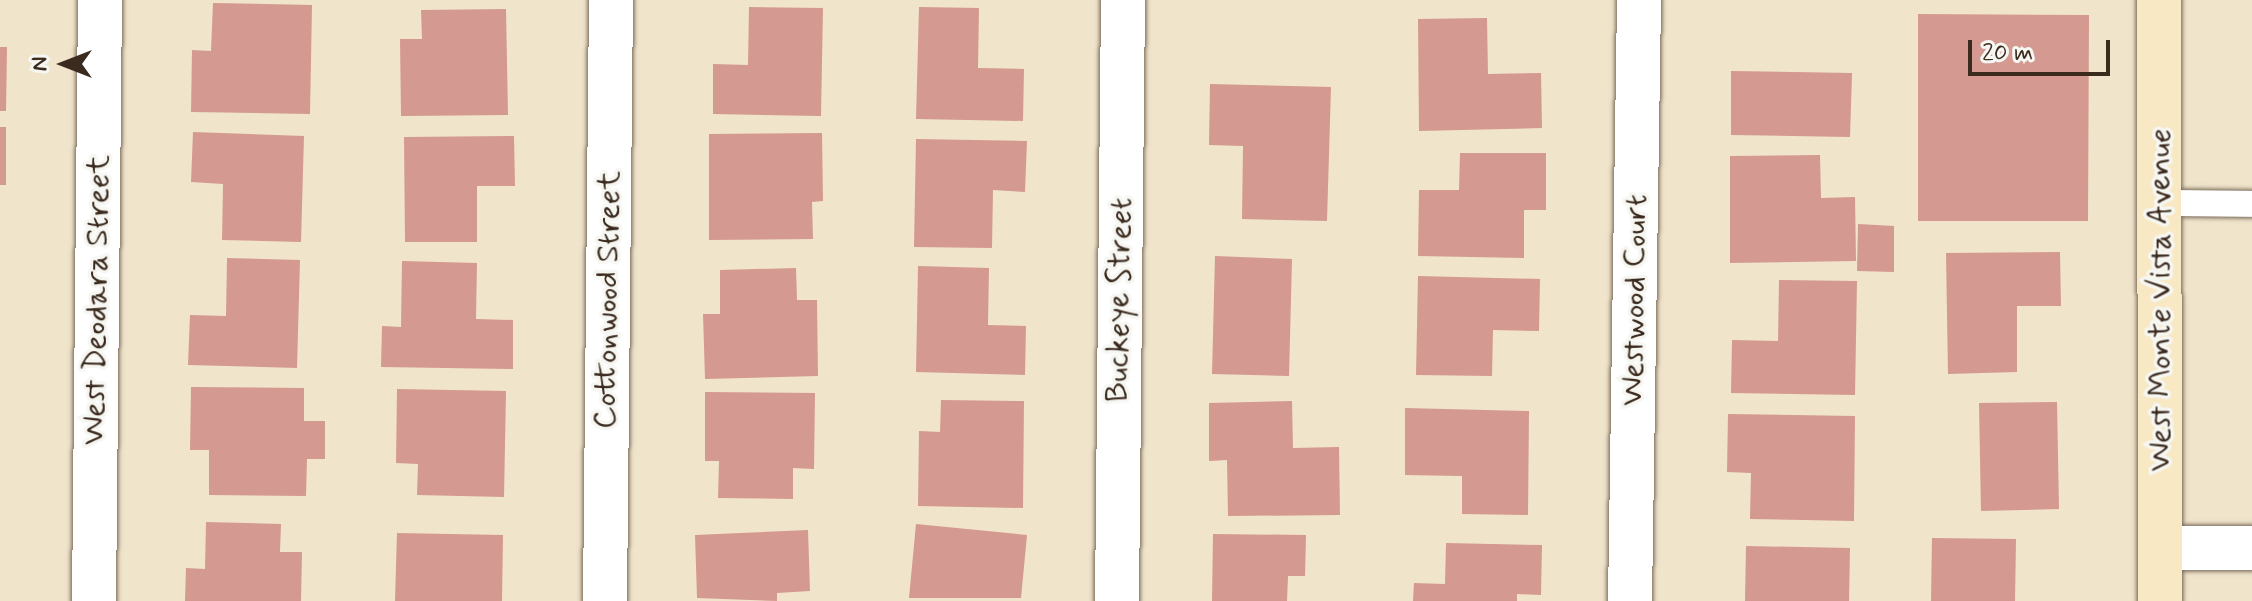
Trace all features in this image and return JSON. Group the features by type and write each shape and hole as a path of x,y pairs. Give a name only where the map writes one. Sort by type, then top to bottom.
{"street":[{"name":"West Deodara Street","path":"94,601 100,0"},
{"name":"Cottonwood Street","path":"605,601 611,0"},
{"name":"Buckeye Street","path":"1117,601 1123,0"},
{"name":"Westwood Court","path":"1630,601 1639,0"},
{"name":"West Monte Vista Avenue","path":"2159,0 2162,203 2160,601"},
{"path":"2161,548 2252,548"}],"lane":[{"path":"2162,203 2252,204"}],"building":[{"path":"213,3 312,5 310,114 191,112 192,50 211,51"},
{"path":"749,7 823,8 821,116 713,114 713,64 748,65"},
{"path":"919,7 979,8 978,68 1024,69 1023,121 916,119"},
{"path":"506,9 508,115 401,116 400,39 422,39 421,10"},
{"path":"1918,14 2089,15 2088,221 1918,221"},
{"path":"1487,18 1488,74 1541,73 1542,128 1419,131 1418,19"},
{"path":"0,47 7,47 6,111 0,111"},
{"path":"1731,71 1852,73 1850,137 1731,135"},
{"path":"1210,84 1331,87 1327,221 1242,219 1243,146 1209,145"},
{"path":"0,127 6,127 6,185 0,185"},
{"path":"193,132 304,136 301,242 222,240 223,184 191,182"},
{"path":"822,133 823,201 812,202 813,239 709,240 709,134"},
{"path":"514,136 515,186 477,186 477,242 405,242 404,137"},
{"path":"916,139 1027,141 1025,192 993,190 992,248 914,247"},
{"path":"1460,153 1546,153 1546,210 1524,210 1524,258 1418,256 1419,190 1459,190"},
{"path":"1820,155 1821,198 1855,197 1856,261 1730,263 1730,156"},
{"path":"1858,224 1894,226 1894,272 1857,271"},
{"path":"2060,252 2061,306 2017,306 2017,372 1948,374 1946,253"},
{"path":"1215,256 1292,259 1289,376 1212,374"},
{"path":"227,258 300,260 297,368 188,365 190,315 226,316"},
{"path":"402,261 477,263 476,319 513,320 513,369 381,367 382,326 401,327"},
{"path":"918,266 989,268 988,325 1026,326 1025,375 916,372"},
{"path":"796,268 797,300 817,300 818,376 705,379 703,314 720,314 720,270"},
{"path":"1418,276 1540,279 1539,331 1493,330 1492,376 1416,375"},
{"path":"1779,280 1857,281 1855,395 1731,393 1732,340 1778,341"},
{"path":"191,387 304,388 304,421 325,421 325,459 307,459 306,496 209,495 209,450 190,450"},
{"path":"397,389 506,391 504,497 417,495 418,464 396,463"},
{"path":"705,392 815,393 814,469 793,468 793,499 718,498 719,461 705,461"},
{"path":"941,400 1024,401 1023,508 918,506 919,431 940,432"},
{"path":"1292,401 1293,448 1339,447 1340,515 1228,516 1227,460 1209,461 1209,403"},
{"path":"2057,402 2059,509 1981,511 1979,403"},
{"path":"1405,408 1529,411 1528,515 1462,514 1462,476 1405,475"},
{"path":"1728,414 1855,416 1854,521 1750,519 1751,473 1727,472"},
{"path":"206,522 281,524 280,552 302,552 301,601 185,601 186,568 205,569"},
{"path":"916,524 1027,535 1021,598 909,598"},
{"path":"808,530 810,591 777,593 777,601 697,598 695,535"},
{"path":"397,533 503,535 502,601 395,601"},
{"path":"1213,534 1306,535 1305,576 1288,576 1287,601 1212,601"},
{"path":"1932,538 2016,539 2015,601 1931,601"},
{"path":"1446,543 1542,545 1541,595 1517,594 1517,601 1413,601 1414,583 1445,584"},
{"path":"1746,546 1850,548 1849,601 1745,601"}]}
